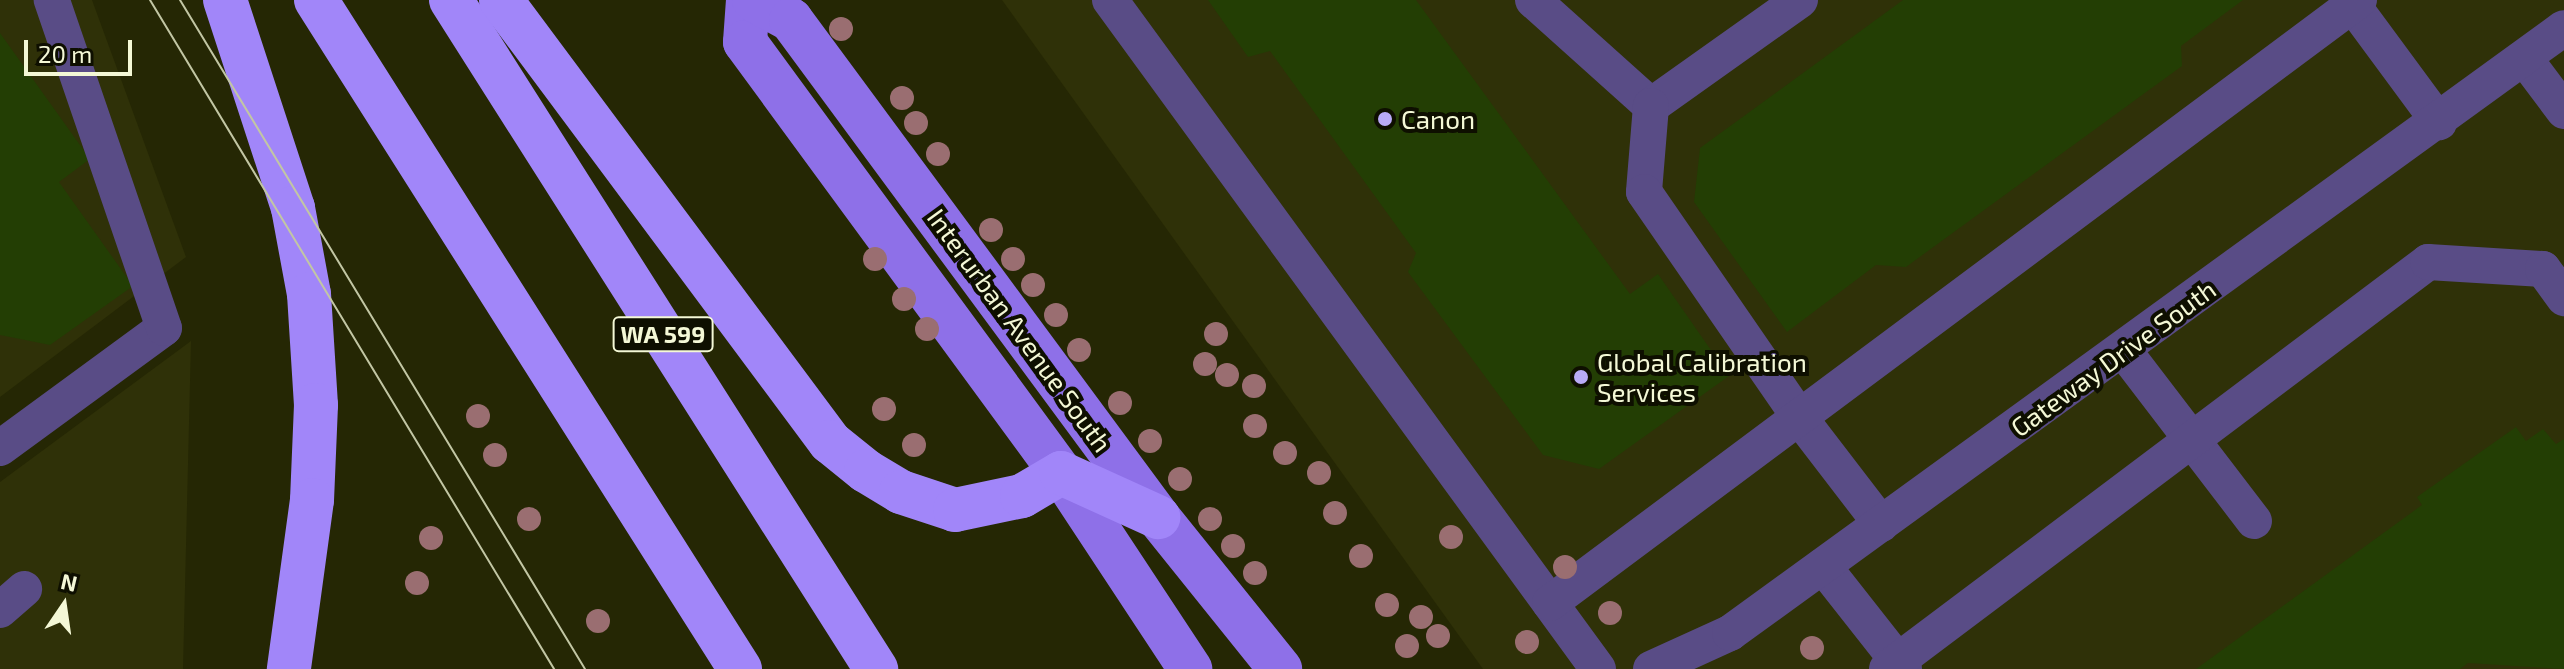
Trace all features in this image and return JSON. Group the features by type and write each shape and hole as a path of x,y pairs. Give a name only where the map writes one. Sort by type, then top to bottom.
{"highway":[{"path":"225,0 293,208 309,294 316,405 312,500 289,669"},
{"path":"316,0 740,669"},
{"name":"WA 599","path":"451,0 876,669"},
{"path":"501,0 830,442 901,492 955,510 1022,496 1061,473 1158,517"}],"main road":[{"name":"Interurban Avenue South","path":"748,0 745,42 1061,473 1190,669"},
{"name":"Interurban Avenue South","path":"754,0 791,20 1158,517 1280,669"}],"street":[{"path":"0,448 164,328 52,0"},
{"path":"1110,0 1598,669"},
{"path":"1533,0 1651,106"},
{"path":"1800,0 1651,106 1644,192 1799,417 1881,524"},
{"path":"1550,603 2354,1 2439,122"},
{"name":"Gateway Drive South","path":"1651,669 1730,633 2124,351 2564,28"},
{"path":"2525,59 2564,111"},
{"path":"1823,566 1896,666 2428,262 2543,269 2564,298"},
{"path":"2124,351 2254,521"}],"shaded area":[{"path":"0,0 92,0 186,257 0,397"},
{"path":"1002,0 2564,0 2564,669 1483,669"},
{"path":"191,341 183,669 0,669 0,482"}],"building":[{"path":"1208,0 1416,0 1630,294 1658,274 1729,376 1599,469 1543,455 1408,272 1416,253 1270,51 1248,57"},
{"path":"1903,0 2243,0 2181,46 2182,66 1906,267 1876,265 1787,332 1694,202 1700,148"},
{"path":"0,33 90,159 59,182 133,286 50,345 0,335"},
{"path":"2516,427 2526,441 2543,429 2556,444 2564,439 2564,669 2468,663 2460,669 2196,669 2422,505 2417,497"}],"tram line":[{"path":"150,0 554,669"},
{"path":"180,0 585,669"}],"place":[{"name":"Canon","path":"1385,119"},
{"name":"Global Calibration Services","path":"1581,377"}]}
